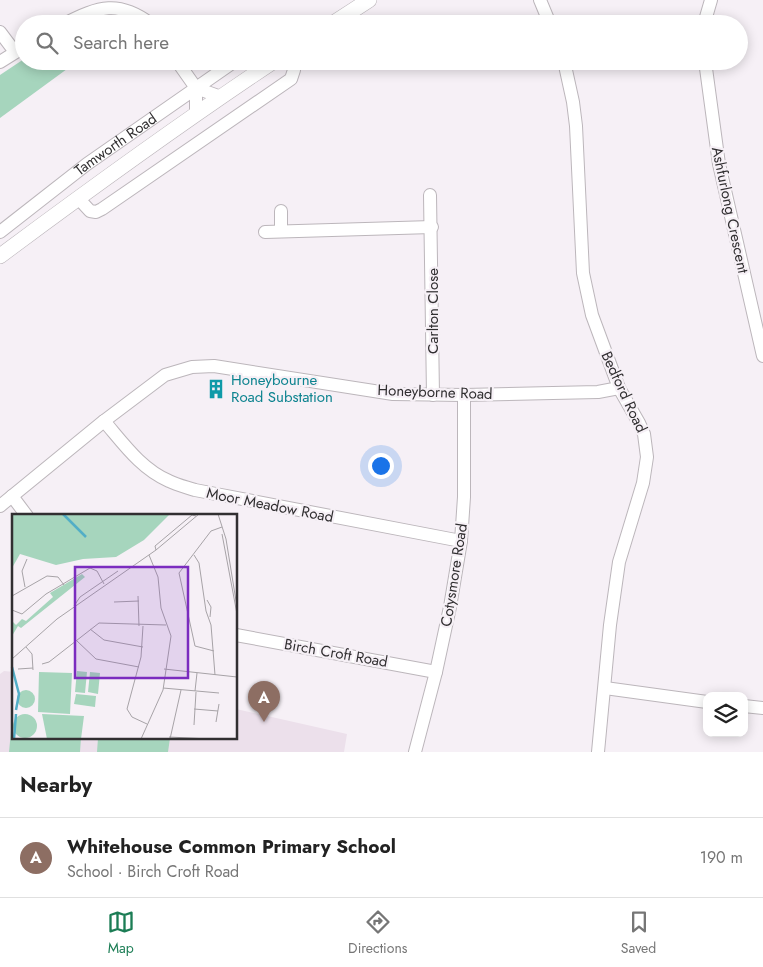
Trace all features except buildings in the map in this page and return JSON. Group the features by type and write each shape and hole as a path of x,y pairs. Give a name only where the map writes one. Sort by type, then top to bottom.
{"main road":[{"path":"346,15 368,0"},
{"name":"Tamworth Road","path":"0,256 196,113 261,70"}],"street":[{"path":"540,0 546,15"},
{"path":"707,15 711,0"},
{"path":"81,15 91,10 115,6 135,7 142,15"},
{"path":"0,32 15,45"},
{"path":"0,62 15,52"},
{"path":"183,70 196,88 221,97"},
{"name":"Tamworth Road","path":"0,232 80,170 222,70"},
{"name":"Tamworth Road","path":"78,198 90,211 96,212 102,209 291,79 294,70"},
{"name":"Bedford Road","path":"566,70 576,126 583,273 592,315 619,388 642,428 648,463 619,562 610,625 598,752"},
{"name":"Ashfurlong Crescent","path":"706,70 720,164 763,356"},
{"path":"196,88 196,113"},
{"name":"Carlton Close","path":"430,195 432,228 433,395"},
{"path":"281,210 281,231"},
{"path":"265,232 432,228"},
{"name":"Honeyborne Road","path":"0,506 104,421 165,375 192,367 214,366 393,394 464,395 598,392 619,388"},
{"name":"Cotysmore Road","path":"415,752 436,672 461,541 464,497 464,395"},
{"name":"Moor Meadow Road","path":"104,421 138,460 168,481 195,490 461,541"},
{"path":"12,496 26,514"},
{"name":"Birch Croft Road","path":"238,635 436,672"},
{"path":"605,688 703,701"},
{"path":"748,706 763,708"}],"shaded area":[{"path":"4,671 12,672 12,740 238,740 238,709 347,734 344,752 0,752 0,674"}],"green space":[{"path":"15,65 15,70 66,70 0,118 0,75"},
{"path":"12,721 12,740 81,740 80,752 9,752"},
{"path":"98,740 170,740 168,752 97,752"}],"place":[{"name":"Honeybourne Road Substation","path":"216,389"},
{"name":"Whitehouse Common Primary School","path":"264,722"}]}
